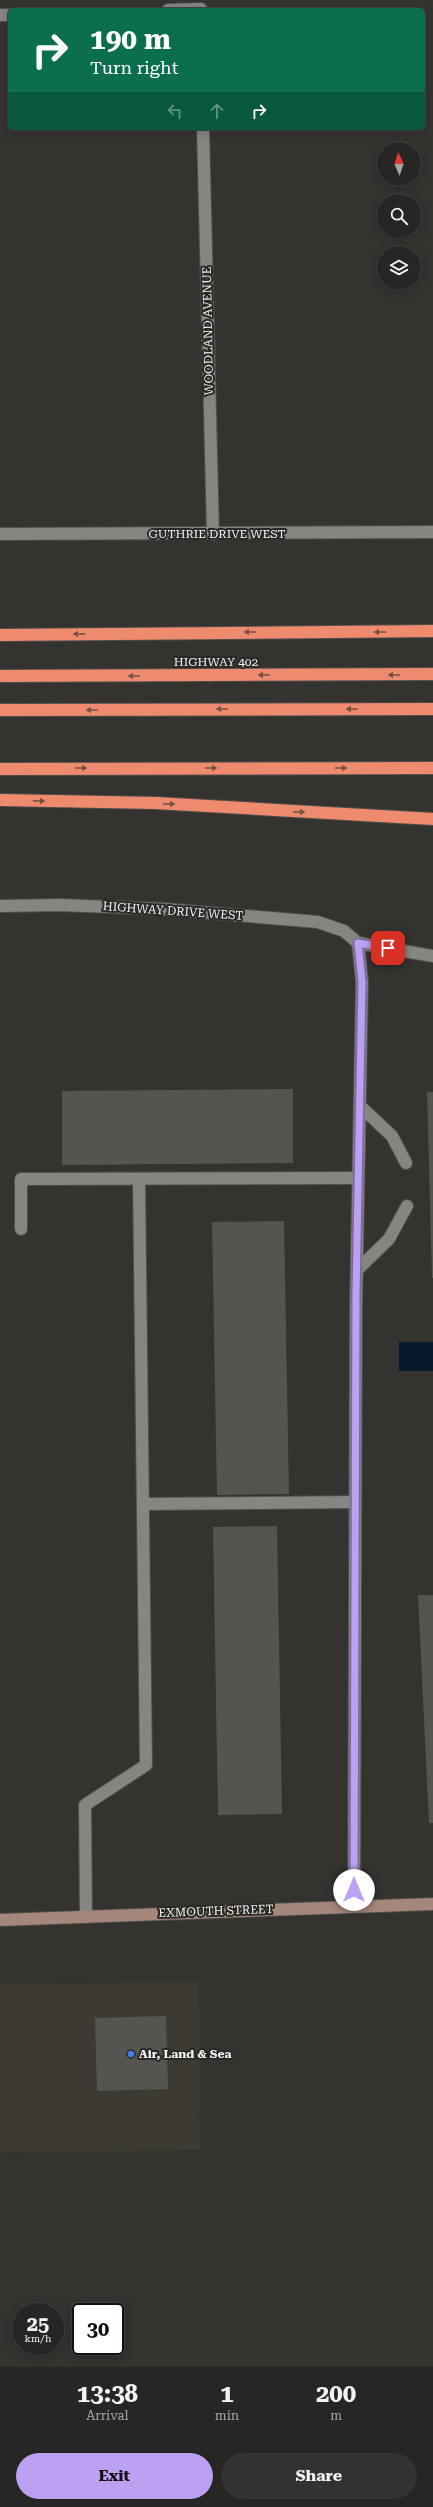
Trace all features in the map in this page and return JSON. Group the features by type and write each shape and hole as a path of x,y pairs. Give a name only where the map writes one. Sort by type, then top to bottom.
{"highway":[{"path":"0,635 433,631"},
{"name":"HIGHWAY 402","path":"0,676 433,674"},
{"path":"0,710 433,709"},
{"path":"0,769 433,768"},
{"path":"0,800 156,803 433,819"}],"main road":[{"name":"EXMOUTH STREET","path":"0,1920 433,1904"}],"street":[{"path":"184,8 201,6"},
{"name":"WOODLAND AVENUE","path":"204,130 213,534"},
{"name":"GUTHRIE DRIVE WEST","path":"0,534 433,532"},
{"name":"HIGHWAY DRIVE WEST","path":"0,906 60,905 163,908 318,922 344,931 358,943"},
{"path":"354,1906 357,1270 362,982 358,943 433,956"},
{"path":"360,1106 392,1136 406,1163"},
{"path":"86,1917 85,1805 146,1766 139,1178"},
{"path":"21,1229 21,1179 358,1178"},
{"path":"357,1270 389,1239 407,1206"},
{"path":"144,1504 355,1502"}],"shaded area":[{"path":"199,1982 200,2150 0,2153 0,1984"}],"water":[{"path":"399,1342 433,1342 433,1371 399,1371"}],"building":[{"path":"293,1089 293,1163 62,1165 62,1091"},
{"path":"427,1092 433,1092 433,1278 432,1278"},
{"path":"284,1221 289,1494 217,1495 212,1222"},
{"path":"277,1526 282,1814 218,1815 213,1527"},
{"path":"418,1595 433,1595 433,1823 429,1823"},
{"name":"Air, Land & Sea","path":"166,2016 168,2089 97,2091 95,2018"}],"place":[{"name":"Air, Land & Sea","path":"131,2054"}],"route":[{"path":"354,1890 356,1295 362,982 358,943 388,948"}]}
